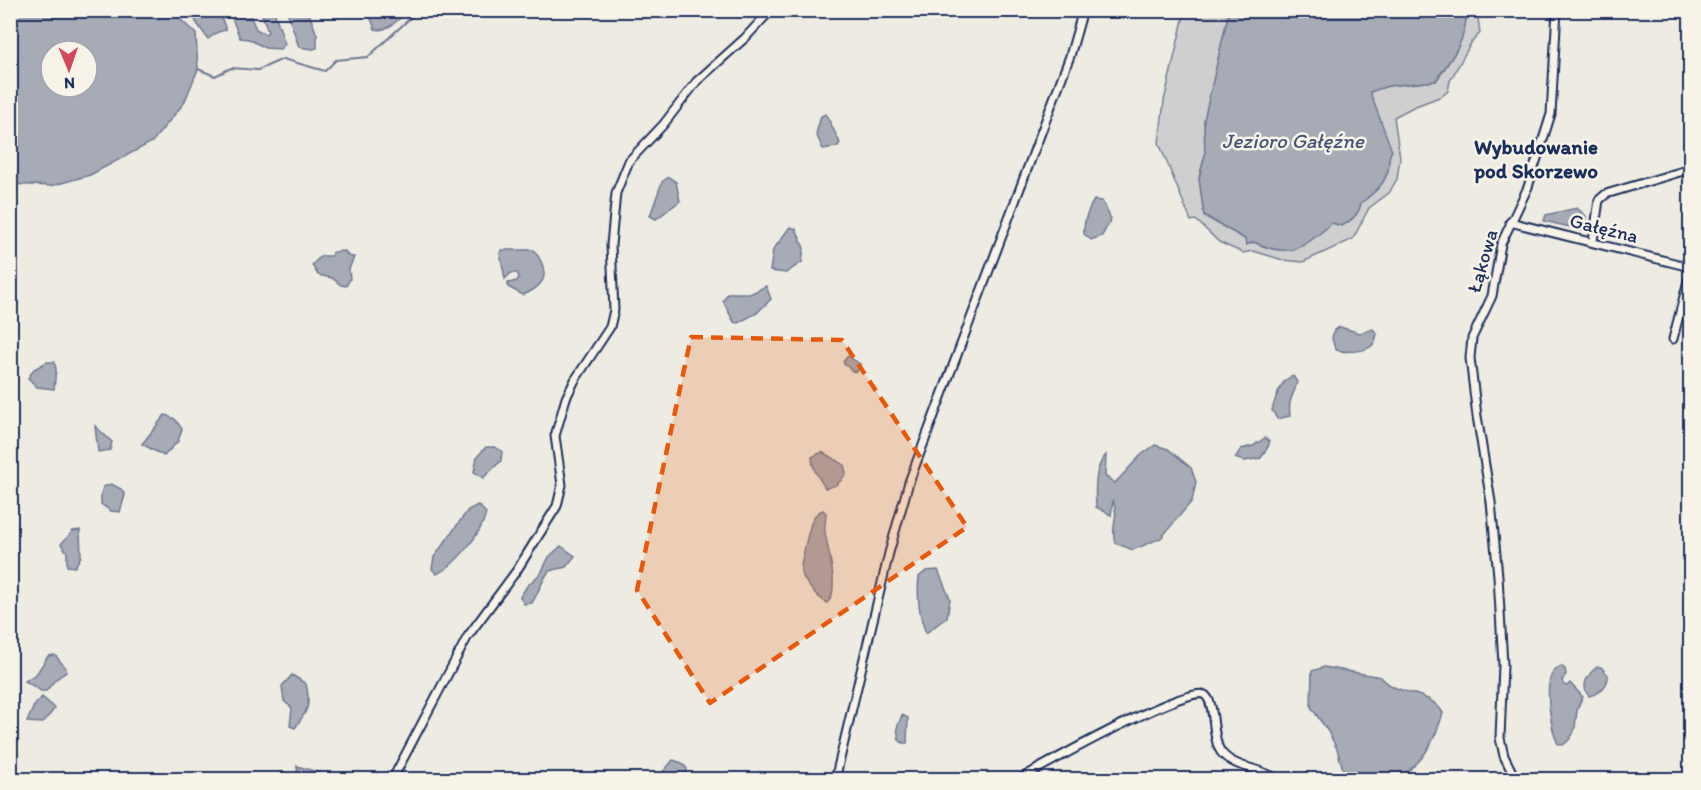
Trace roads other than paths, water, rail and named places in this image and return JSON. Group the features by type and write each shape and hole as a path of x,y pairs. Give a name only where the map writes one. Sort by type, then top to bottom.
{"street":[{"path":"392,780 402,757 429,712 468,636 517,570 557,506 562,485 555,436 566,398 575,380 610,327 614,310 611,245 616,193 629,160 663,124 697,81 745,38 771,10"},
{"path":"835,780 889,553 909,482 1070,56 1083,10"},
{"name":"Łąkowa","path":"1516,780 1504,756 1500,738 1503,665 1498,576 1491,502 1470,358 1472,338 1492,296 1501,244 1528,187 1551,114 1557,10"},
{"path":"1593,241 1599,200 1606,194 1690,169"},
{"name":"Gałęźna","path":"1510,222 1690,267"},
{"path":"1673,339 1690,273"},
{"path":"1018,780 1129,720 1178,699 1199,693 1205,695 1210,701 1214,732 1221,752 1230,761 1268,774 1278,780"}],"water":[{"path":"10,11 147,11 157,20 166,11 181,11 179,18 196,34 198,69 184,103 152,142 90,175 51,186 11,184"},
{"path":"193,11 219,11 226,30 208,39 196,22"},
{"path":"229,11 248,11 256,29 265,34 268,32 261,11 274,11 285,44 280,49 265,48 249,39 240,38"},
{"path":"287,11 308,11 317,35 317,48 299,47"},
{"path":"368,11 408,11 393,24 380,30 375,29"},
{"name":"Jezioro Gałęźne","path":"1229,11 1466,11 1461,40 1453,56 1435,81 1388,86 1370,92 1392,151 1389,167 1381,185 1361,203 1356,214 1348,222 1342,226 1332,223 1313,239 1296,248 1278,250 1254,242 1246,245 1245,239 1204,215 1199,178 1205,155 1204,120"},
{"path":"826,114 840,143 837,147 823,149 816,134 821,116"},
{"path":"669,177 676,182 680,201 656,219 650,216 662,182"},
{"path":"1094,200 1102,201 1111,219 1102,236 1091,240 1084,234 1084,230 1086,216"},
{"path":"1577,208 1586,216 1583,230 1544,221 1546,215"},
{"path":"790,227 796,229 804,248 802,262 786,273 770,271 773,250"},
{"path":"502,250 534,250 544,271 542,281 538,286 523,295 508,287 508,283 517,281 519,277 517,273 511,273 505,279 500,253"},
{"path":"345,251 348,256 354,257 349,269 350,279 346,286 332,278 318,275 312,265 321,256 331,256 333,252"},
{"path":"766,286 771,299 757,313 738,323 734,322 723,301 728,293 750,294"},
{"path":"1340,327 1360,333 1373,329 1377,334 1374,343 1367,349 1342,351 1335,349 1332,338 1334,330"},
{"path":"848,356 860,364 857,372 852,371 843,362"},
{"path":"47,362 54,362 56,368 54,389 37,387 28,378 34,369"},
{"path":"1293,376 1297,382 1290,402 1290,416 1277,419 1272,410 1277,395 1285,381"},
{"path":"165,415 175,419 182,429 178,441 164,456 142,444"},
{"path":"95,426 112,442 110,450 98,452"},
{"path":"1265,438 1269,441 1269,445 1261,458 1244,461 1235,458 1241,449 1253,446"},
{"path":"1155,445 1168,449 1191,468 1196,482 1192,501 1161,538 1133,550 1115,543 1116,512 1113,501 1111,515 1096,507 1097,473 1106,455 1105,476 1115,483 1141,455"},
{"path":"486,447 494,447 502,451 501,461 483,478 474,472 477,457"},
{"path":"822,452 844,465 846,473 838,484 832,487 825,488 813,466 812,457"},
{"path":"111,484 121,489 125,495 120,512 111,511 101,504 103,487"},
{"path":"478,505 486,513 474,539 460,556 437,574 432,569 434,557 468,510"},
{"path":"823,510 826,513 825,530 833,580 833,590 827,603 811,589 801,570 812,522 816,514"},
{"path":"80,530 81,556 75,567 67,566 67,552 61,544 73,531"},
{"path":"561,546 575,556 566,567 549,571 532,603 524,604 520,597 527,586 541,573 549,557"},
{"path":"938,570 950,599 947,617 926,633 919,605 919,577 926,571"},
{"path":"55,655 66,668 66,672 46,691 41,691 25,681 37,673 48,656"},
{"path":"1561,666 1565,669 1566,674 1562,681 1564,685 1567,686 1570,683 1583,697 1577,710 1573,734 1563,745 1558,744 1555,738 1549,700 1551,676"},
{"path":"1324,667 1381,677 1395,688 1421,696 1437,705 1443,713 1436,733 1426,752 1412,768 1389,780 1346,779 1337,749 1311,707 1312,671"},
{"path":"1597,667 1601,667 1608,675 1608,679 1603,688 1589,696 1585,688 1586,680"},
{"path":"292,675 306,684 308,698 306,712 295,728 290,726 292,708 284,701 282,686"},
{"path":"42,697 55,708 43,723 27,722 34,706"},
{"path":"902,715 908,718 907,743 899,740 897,728"},
{"path":"673,760 682,763 687,769 685,779 661,779 662,773"},
{"path":"297,766 321,773 321,779 298,779"}],"waterway":[{"path":"198,69 215,76 231,68 258,70 283,59 325,71 336,60 368,57 419,10"},
{"path":"471,10 493,14 530,10"}],"district":[{"name":"Wybudowanie pod Skorzewo","path":"1536,159"}]}
